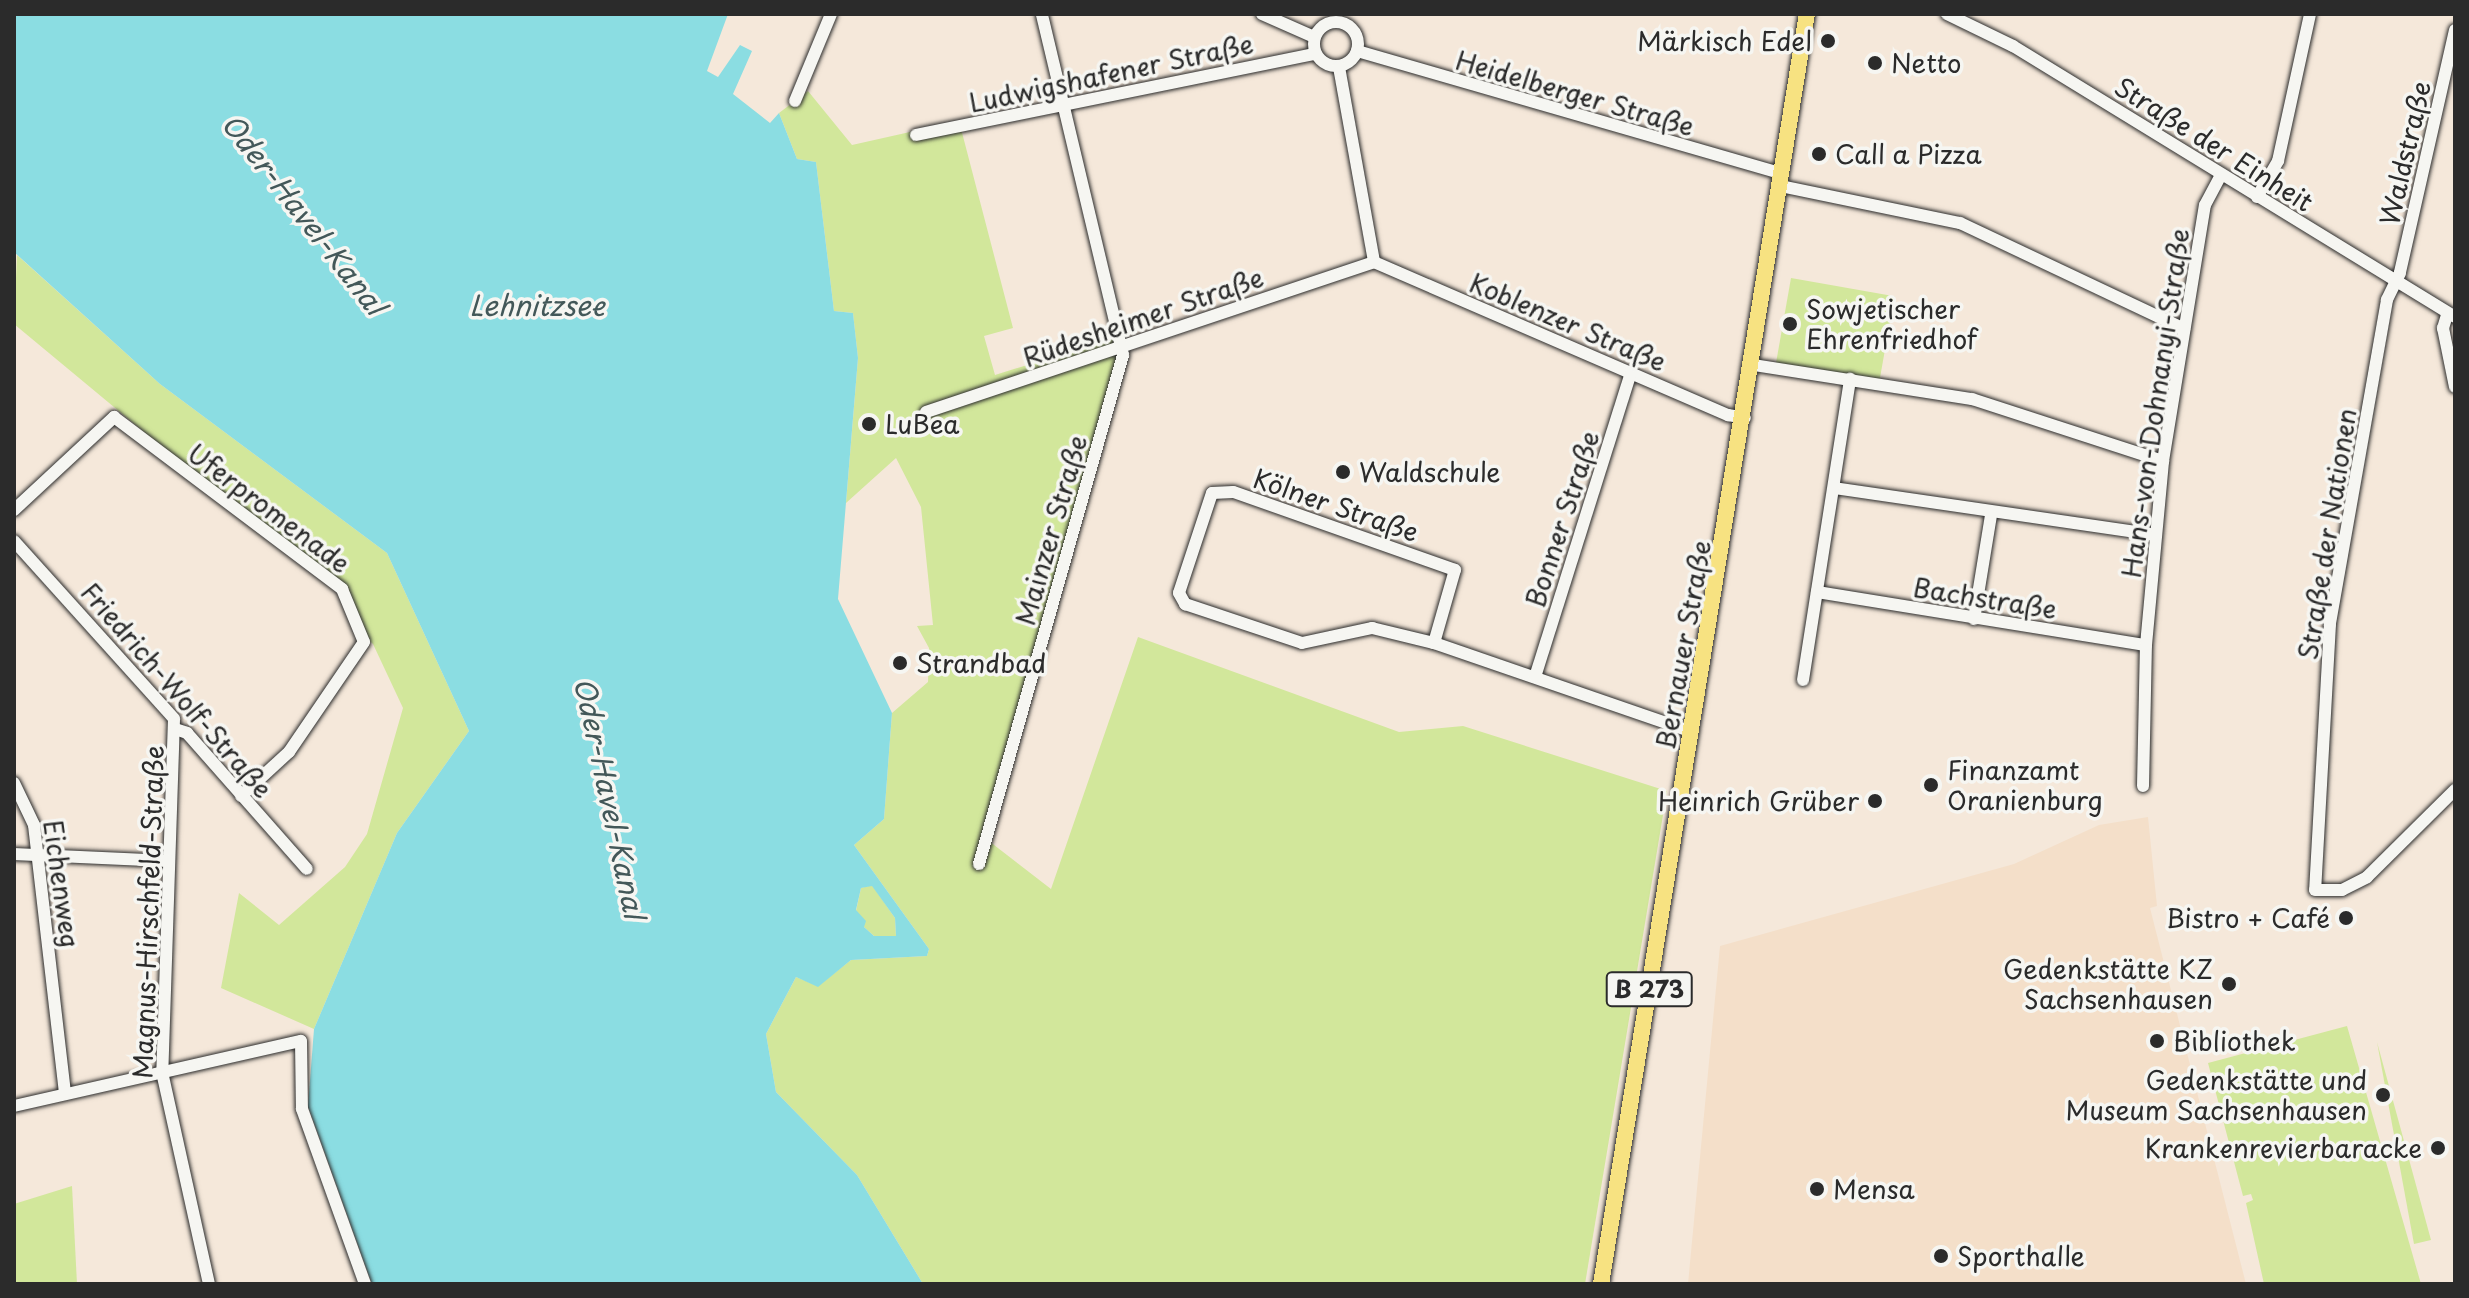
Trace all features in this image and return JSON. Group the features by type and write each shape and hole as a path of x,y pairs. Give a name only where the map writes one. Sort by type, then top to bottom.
{"main road":[{"name":"Bernauer Straße","path":"1601,1284 1754,365 1807,14"}],"street":[{"path":"795,101 831,14"},
{"path":"1042,14 1123,347"},
{"path":"1262,14 1314,37"},
{"name":"Straße der Einheit","path":"1947,14 2013,46 2451,316"},
{"path":"2257,197 2278,161 2310,14"},
{"path":"1314,37 1330,23 1348,19 1355,34 1357,51 1339,67"},
{"name":"Waldstraße","path":"2395,284 2455,30"},
{"path":"1314,37 1315,54 1325,64 1339,67"},
{"name":"Heidelberger Straße","path":"1357,51 1782,180 1960,223 2184,329"},
{"name":"Ludwigshafener Straße","path":"916,135 1315,54"},
{"path":"1339,67 1374,262"},
{"name":"Hans-von-Dohnanyi-Straße","path":"2143,786 2146,645 2163,461 2205,205 2221,175"},
{"name":"Rüdesheimer Straße","path":"926,412 1374,262"},
{"name":"Koblenzer Straße","path":"1374,262 1631,373 1745,418"},
{"name":"Straße der Nationen","path":"2395,284 2385,312 2330,624 2315,890 2342,890 2367,877 2455,790"},
{"path":"2451,316 2443,328 2455,387"},
{"name":"Mainzer Straße","path":"979,864 1123,347"},
{"path":"1754,365 1975,400 2163,461"},
{"name":"Bonner Straße","path":"1535,677 1631,373"},
{"path":"1803,680 1850,379"},
{"name":"Uferpromenade","path":"14,510 114,417 342,589 364,642 289,752 241,796"},
{"path":"1834,488 1991,515 2156,535"},
{"name":"Kölner Straße","path":"1434,643 1455,570 1233,492 1212,493 1179,593 1185,604 1302,643 1372,628 1434,643 1692,732"},
{"path":"1974,619 1991,515"},
{"name":"Friedrich-Wolf-Straße","path":"14,541 170,711 175,729 187,733 307,869"},
{"name":"Bachstraße","path":"1817,592 2146,645"},
{"name":"Magnus-Hirschfeld-Straße","path":"175,729 162,1072 209,1284"},
{"name":"Eichenweg","path":"14,783 29,810 39,854 65,1092"},
{"path":"14,854 168,861"},
{"path":"14,1106 301,1041 302,1109 365,1284"}],"shaded area":[{"path":"2148,817 2157,906 2150,908 2246,1284 1688,1284 1720,946 2014,864 2099,825"}],"green space":[{"path":"808,91 852,145 959,121 1013,328 984,336 995,375 1123,335 985,838 1051,889 1138,637 1399,732 1463,726 1667,791 1585,1284 923,1284 857,1175 776,1092 766,1034 796,977 818,986 851,960 927,956 929,949 854,845 884,819 892,713 928,682 929,648 917,626 933,625 921,507 896,458 846,503 858,358 853,313 834,311 816,162 797,159 779,113"},
{"path":"17,255 160,384 387,553 469,731 397,833 314,1029 221,988 239,893 279,925 345,867 367,834 403,708 373,644 356,629 338,593 14,324"},
{"path":"1791,278 1894,296 1878,387 1775,369"},
{"path":"872,885 895,918 896,936 874,936 864,927 856,911 861,888"},
{"path":"2347,1026 2421,1284 2264,1284 2246,1203 2253,1200 2251,1194 2243,1196 2208,1063"},
{"path":"2377,1042 2431,1240 2414,1244"},
{"path":"72,1186 77,1284 14,1284 14,1204"}],"water":[{"name":"Lehnitzsee","path":"14,14 728,14 707,71 718,77 740,45 752,51 733,94 770,123 779,113 797,159 816,162 834,311 853,313 858,358 838,599 892,713 884,819 854,845 929,949 927,956 851,960 818,987 796,977 766,1034 776,1092 857,1175 923,1284 372,1284 308,1106 314,1029 397,833 469,731 387,553 160,384 14,252","holes":["872,886 895,918 896,936 874,936 864,927 866,921 856,910 861,888"]}],"place":[{"name":"Märkisch Edel","path":"1828,41"},
{"name":"Netto","path":"1875,63"},
{"name":"Call a Pizza","path":"1819,154"},
{"name":"Sowjetischer Ehrenfriedhof","path":"1790,324"},
{"name":"LuBea","path":"869,424"},
{"name":"Waldschule","path":"1343,472"},
{"name":"Strandbad","path":"900,663"},
{"name":"Finanzamt Oranienburg","path":"1931,785"},
{"name":"Heinrich Grüber","path":"1875,801"},
{"name":"Bistro + Café","path":"2346,918"},
{"name":"Gedenkstätte KZ Sachsenhausen","path":"2229,984"},
{"name":"Bibliothek","path":"2157,1041"},
{"name":"Gedenkstätte und Museum Sachsenhausen","path":"2383,1095"},
{"name":"Krankenrevierbaracke","path":"2438,1148"},
{"name":"Mensa","path":"1817,1189"},
{"name":"Sporthalle","path":"1941,1256"}],"water label":[{"name":"Oder-Havel-Kanal","path":"304,214"},
{"name":"Oder-Havel-Kanal","path":"610,798"}]}
